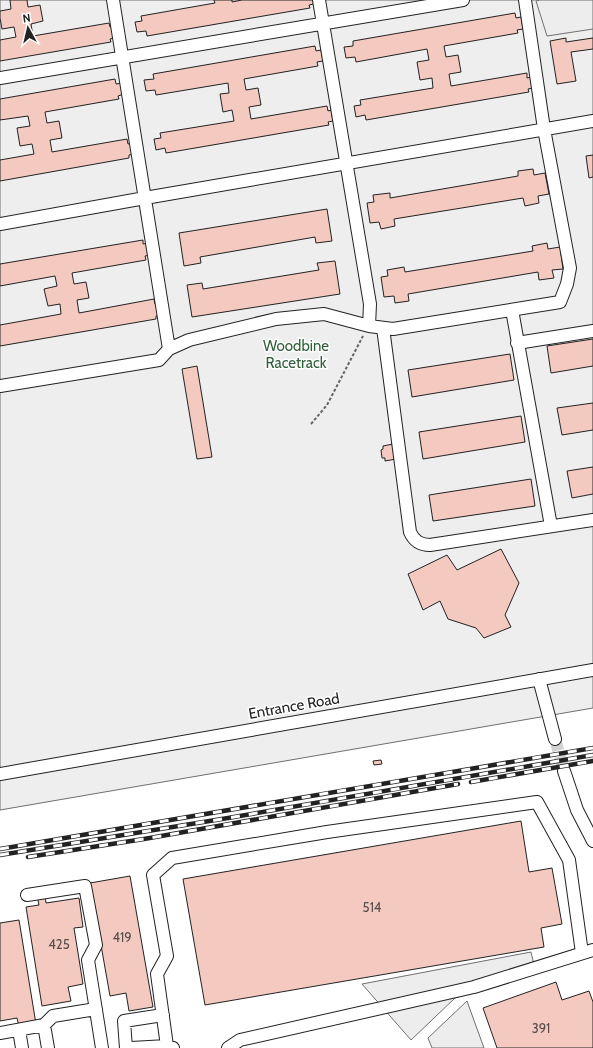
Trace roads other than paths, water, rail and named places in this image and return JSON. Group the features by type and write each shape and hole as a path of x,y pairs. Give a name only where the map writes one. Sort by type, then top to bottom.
{"street":[{"path":"114,0 169,349"},
{"path":"318,0 370,304 369,326"},
{"path":"0,78 463,0"},
{"path":"0,386 159,360 169,349 189,340 276,319 324,314 369,326 392,329 560,302 567,284 570,268 544,129 525,0"},
{"path":"0,224 593,121"},
{"path":"512,310 551,526"},
{"path":"383,328 410,532 415,541 425,545 593,520"},
{"path":"517,343 593,331"},
{"name":"Entrance Road","path":"0,774 593,670"},
{"path":"539,679 555,739"},
{"path":"564,771 577,810 593,841"},
{"path":"131,1048 170,1047 163,1015 157,974 166,956 153,875 172,858 343,830 537,802 569,860 588,952 474,987 240,1040 228,1048"},
{"path":"27,895 84,886 96,945 88,960 102,1048"},
{"path":"0,1033 44,1025 53,1016 96,1009"},
{"path":"126,1048 124,1021 163,1015"},
{"path":"44,1025 48,1048"},
{"path":"19,1030 22,1048"}],"tunnel":[{"path":"555,739 564,771"}],"railway":[{"path":"0,849 593,748"},
{"path":"0,855 228,818 593,755"},
{"path":"471,782 593,761"},
{"path":"28,857 144,839 458,784"}],"park label":[{"name":"Woodbine Racetrack","path":"296,354"}]}
